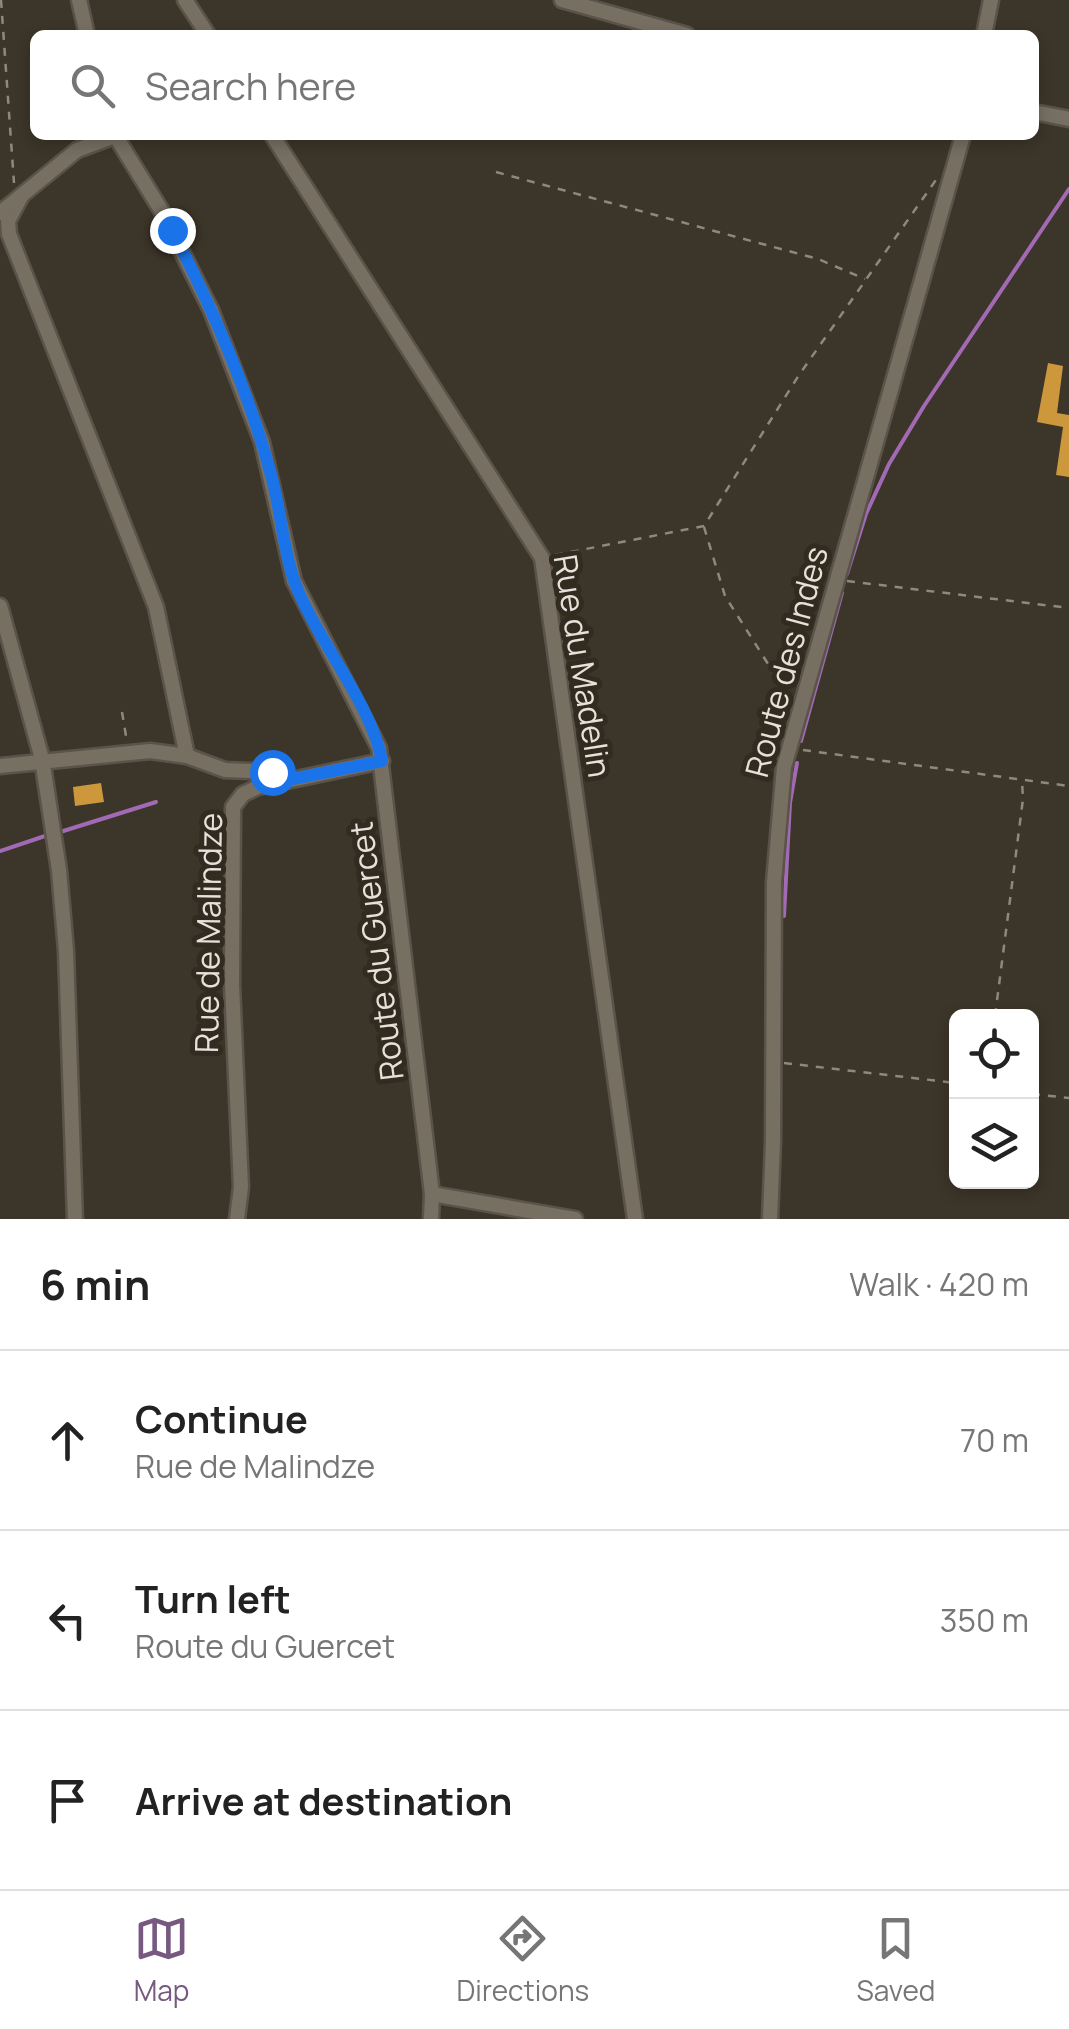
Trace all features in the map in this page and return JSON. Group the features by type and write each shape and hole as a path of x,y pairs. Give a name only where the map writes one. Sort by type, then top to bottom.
{"street":[{"path":"79,0 86,30"},
{"path":"185,0 205,30"},
{"path":"562,0 669,30"},
{"path":"985,30 990,0"},
{"path":"1039,113 1069,119"},
{"path":"0,213 76,150 102,140"},
{"name":"Route du Guercet","path":"118,140 161,210 212,310 271,472 294,581 371,728 382,761 432,1194 431,1219"},
{"name":"Rue du Madelin","path":"275,140 542,558 635,1219"},
{"name":"Route des Indes","path":"770,1219 774,856 788,747 962,140"},
{"path":"20,197 8,221 9,234 156,607 188,756"},
{"path":"0,606 43,762 54,833 66,951 75,1219"},
{"path":"0,766 150,751 188,756 225,770 278,772 292,779"},
{"name":"Rue de Malindze","path":"237,1219 241,1187 234,1044 232,812 236,800 246,792 382,761"},
{"path":"432,1194 575,1219"}],"path":[{"path":"1,0 20,197"},
{"path":"542,558 704,526 799,375 933,182 955,166"},
{"path":"496,172 818,259 866,279"},
{"path":"704,526 725,596 789,696 800,706"},
{"path":"836,580 1069,608"},
{"path":"122,712 128,753"},
{"path":"788,747 831,756 1069,786"},
{"path":"996,1009 1022,780"},
{"path":"774,1063 949,1082"},
{"path":"1039,1095 1069,1098"}],"building":[{"path":"1048,363 1063,366 1057,413 1069,415 1069,477 1056,475 1063,427 1037,422"},
{"path":"101,783 104,802 75,806 73,787"}],"waterway":[{"path":"847,574 866,514 889,464 1069,189"},
{"path":"801,741 842,593"},
{"path":"784,916 790,803 797,763"},
{"path":"57,833 156,802"},
{"path":"0,851 48,835"}],"route":[{"path":"172,230 212,310 248,401 271,472 297,588 371,728 382,761 292,779 272,772"}]}
